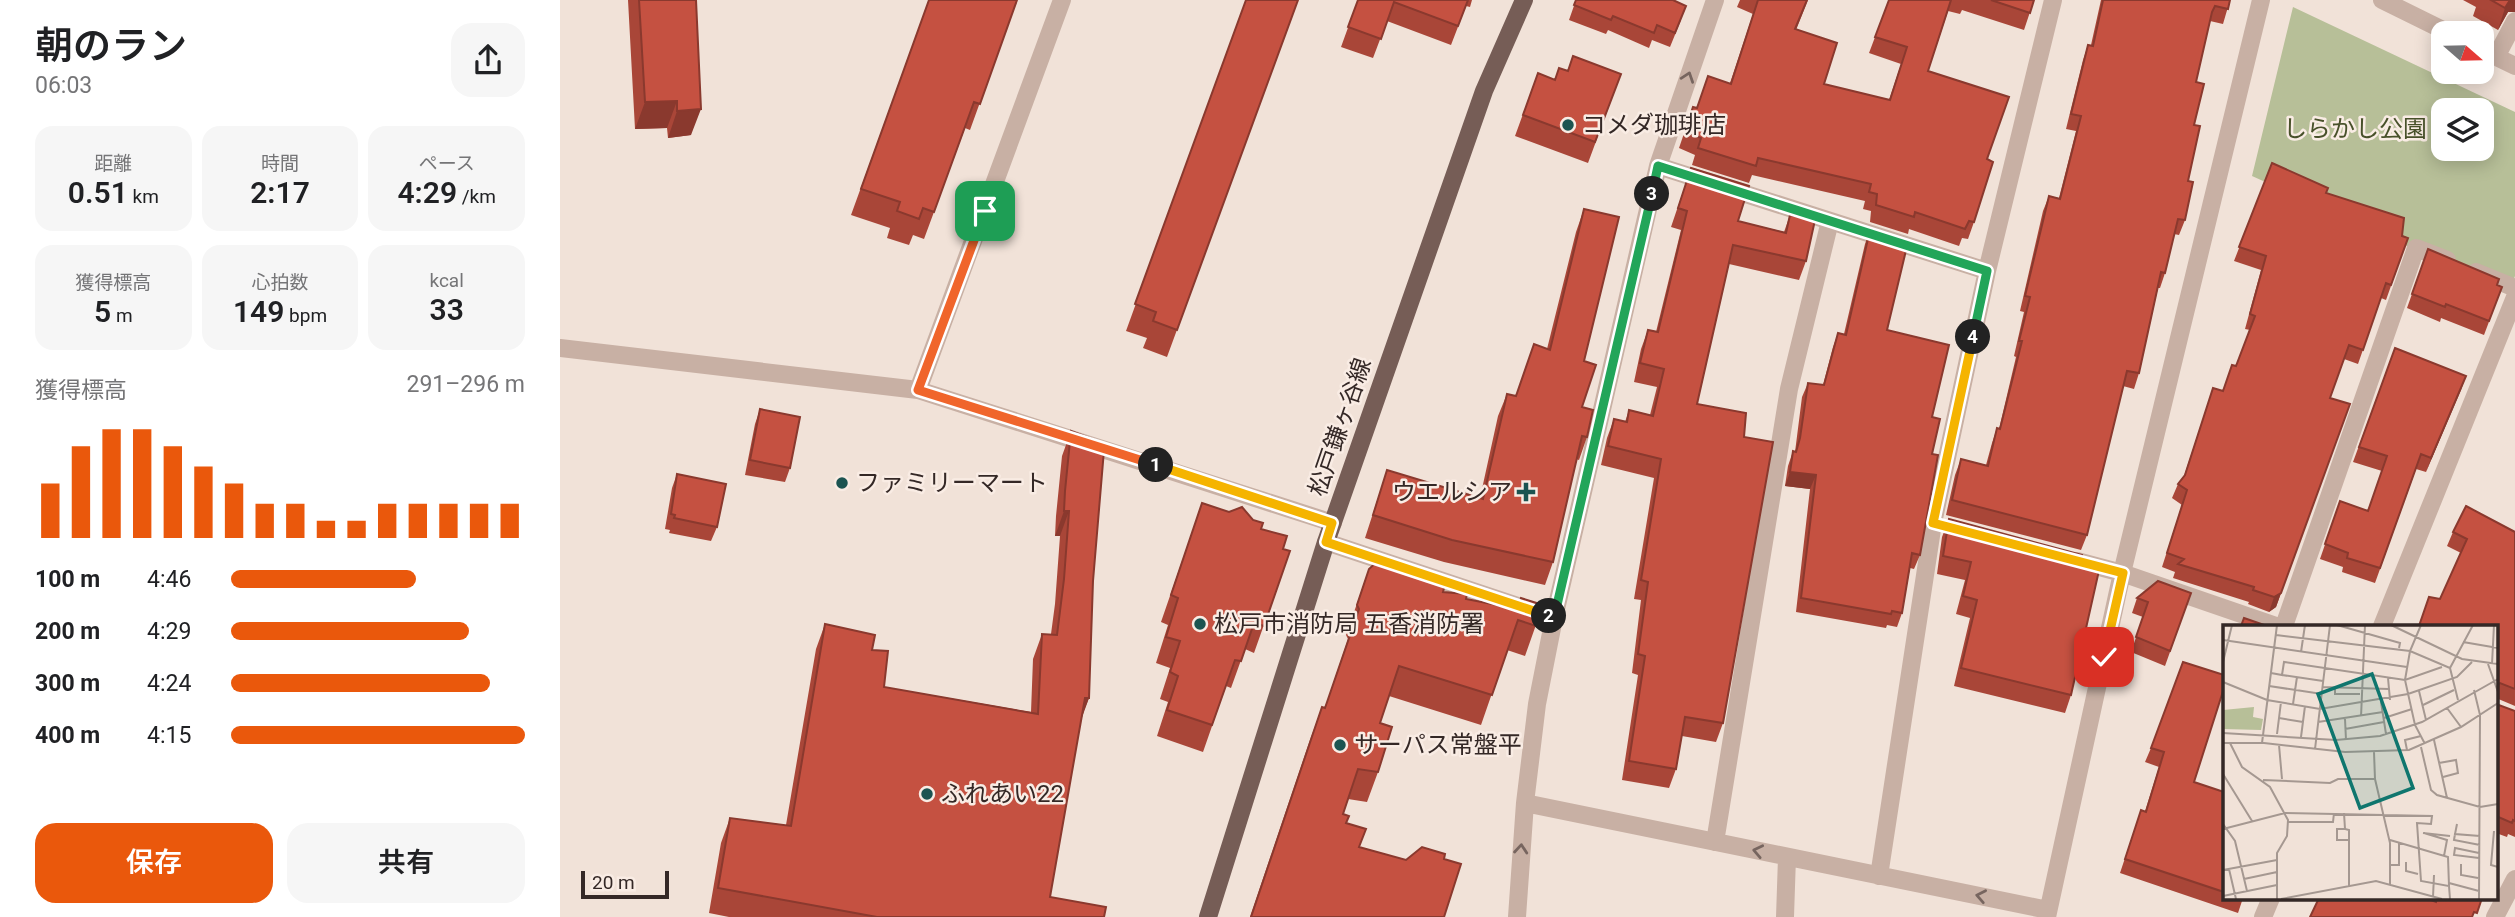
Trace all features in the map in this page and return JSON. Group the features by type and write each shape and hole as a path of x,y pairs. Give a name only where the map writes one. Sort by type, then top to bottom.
{"main road":[{"name":"松戸鎌ヶ谷線","path":"1208,917 1332,523 1484,91 1524,0"}],"street":[{"path":"918,390 1062,0"},
{"path":"1517,917 1525,803 1536,704 1554,618 1658,166 1715,0"},
{"path":"1879,876 1939,524 1987,271 2053,0"},
{"path":"1525,803 2047,913 2123,573 2261,0"},
{"path":"2382,0 2431,24"},
{"path":"2494,47 2515,21"},
{"path":"2494,56 2515,66"},
{"path":"1658,166 1987,271"},
{"path":"1715,842 1790,389 1830,221"},
{"path":"2284,625 2416,248 2515,288"},
{"path":"2382,625 2515,297"},
{"path":"560,348 918,390 1332,523"},
{"path":"1326,542 1554,618"},
{"path":"2059,556 2123,573 2273,625"},
{"path":"1786,917 1787,857"},
{"path":"2495,917 2515,879"},
{"path":"2263,917 2270,900"}],"green space":[{"name":"しらかし公園","path":"2293,7 2431,72 2431,84 2456,84 2485,98 2431,98 2431,161 2494,161 2494,102 2515,112 2515,276 2509,292 2252,176"}],"building":[{"path":"639,0 696,0 701,109 677,111 677,101 645,102"},
{"path":"929,0 1017,0 980,104 974,102 934,212 923,208 919,219 897,211 900,202 861,189"},
{"path":"1246,0 1298,0 1177,330 1153,321 1156,312 1135,304"},
{"path":"1358,0 1468,0 1458,26 1394,2 1381,39 1348,27"},
{"path":"1576,0 1673,0 1686,6 1675,33 1657,25 1654,33 1613,16 1611,20 1574,5"},
{"path":"1758,0 1807,0 1795,29 1837,43 1824,84 1890,100 1907,47 1875,37 1889,0 1951,0 1928,71 2009,97 1987,159 1993,162 1974,222 1969,221 1965,229 1915,212 1914,217 1876,205 1877,194 1869,192 1871,184 1758,158 1756,166 1698,148 1701,138 1685,131 1693,107 1697,108 1708,76 1731,84"},
{"path":"1991,0 2034,0 2030,13"},
{"path":"2103,0 2230,0 2228,9 2215,6 2212,12 2196,82 2204,84 2194,125 2200,126 2188,181 2193,182 2185,220 2178,219 2165,273 2161,272 2139,373 2127,371 2087,535 1952,500 1961,459 1988,466 1997,428 2000,429 2022,341 2019,341 2030,297 2025,296 2049,196 2060,199 2081,116 2071,114 2088,45 2093,46"},
{"path":"2491,0 2510,0 2505,8"},
{"path":"1573,56 1621,74 1595,142 1523,115 1538,73 1555,80 1559,68 1568,71"},
{"path":"2272,163 2328,188 2326,193 2404,218 2402,236 2408,238 2391,285 2386,283 2363,350 2349,345 2330,398 2350,404 2281,593 2274,597 2253,590 2254,587 2178,564 2184,559 2167,553 2187,490 2178,484 2185,475 2213,388 2223,391 2232,365 2236,366 2255,316 2250,314 2266,256 2239,247"},
{"path":"1691,168 1749,186 1738,221 1786,233 1790,215 1815,220 1806,261 1733,245 1697,404 1746,413 1744,437 1773,442 1723,723 1685,717 1676,769 1629,761 1645,656 1638,654 1648,582 1641,580 1661,459 1608,446 1614,419 1627,422 1629,410 1653,416 1664,369 1640,363 1648,330 1658,332 1687,211 1678,208"},
{"path":"1584,209 1619,217 1584,361 1596,365 1582,407 1593,410 1587,437 1582,436 1553,562 1452,540 1373,515 1387,470 1483,499 1507,394 1516,396 1534,344 1550,350"},
{"path":"1870,230 1908,242 1887,330 1949,345 1932,417 1940,419 1932,454 1938,455 1920,555 1912,553 1902,613 1892,611 1891,614 1801,598 1816,475 1790,472 1793,451 1796,452 1800,438 1808,383 1824,385 1838,333 1846,335"},
{"path":"2428,249 2499,279 2497,285 2502,287 2489,321 2412,294"},
{"path":"2395,348 2466,376 2431,458 2421,454 2380,568 2347,558 2348,553 2325,544 2340,501 2368,511 2387,456 2359,447"},
{"path":"760,409 800,417 790,468 750,460"},
{"name":"ふれあい22","path":"1071,431 1103,443 1104,450 1093,581 1089,698 1085,698 1050,897 1106,907 1104,917 877,917 718,888 730,818 791,826 825,624 875,635 872,650 888,651 884,687 1038,714 1042,634 1057,635 1064,579 1069,511 1064,511"},
{"path":"677,474 726,484 717,527 674,518 675,515 671,514"},
{"path":"1202,503 1229,512 1242,507 1253,520 1263,523 1261,529 1287,536 1283,549 1290,551 1264,626 1254,623 1241,661 1235,660 1212,725 1167,710 1178,676 1170,672 1180,641 1166,637 1178,598 1171,595"},
{"path":"2466,506 2515,532 2515,689 2498,684 2498,625 2419,625 2429,597 2440,599 2467,539 2453,532"},
{"path":"1949,519 2082,555 2081,561 2100,566 2071,695 1961,668 1977,600 1963,596 1971,562 1943,556"},
{"name":"サーパス常盤平","path":"1382,557 1413,567 1413,571 1447,576 1443,592 1467,594 1466,599 1518,609 1521,598 1543,605 1536,626 1518,620 1492,695 1399,666 1380,723 1392,727 1378,772 1358,769 1343,814 1349,816 1346,823 1366,829 1359,847 1406,860 1422,847 1445,854 1444,859 1461,864 1444,917 1251,917 1322,707 1325,708 1359,609 1357,605 1369,569"},
{"path":"2158,581 2191,593 2170,651 2136,637 2148,602 2137,598"},
{"path":"2244,618 2264,625 2241,625"},
{"path":"2183,662 2223,675 2223,691 2194,782 2223,792 2223,892 2125,859 2141,810 2146,812 2164,752 2151,748"},
{"path":"2498,705 2515,711 2515,821 2512,823 2498,817"},
{"path":"2318,900 2481,900 2477,913 2474,912 2472,917 2310,917"}],"place":[{"name":"コメダ珈琲店","path":"1568,125"},
{"name":"ファミリーマート","path":"842,483"},
{"name":"ウエルシア","path":"1526,492"},
{"name":"松戸市消防局 五香消防署","path":"1200,624"},
{"name":"サーパス常盤平","path":"1340,745"},
{"name":"ふれあい22","path":"927,794"}],"route":[{"path":"985,211 918,390 1332,523 1326,542 1554,618 1658,166 1987,271 1933,523 2123,573 2104,657"}]}
